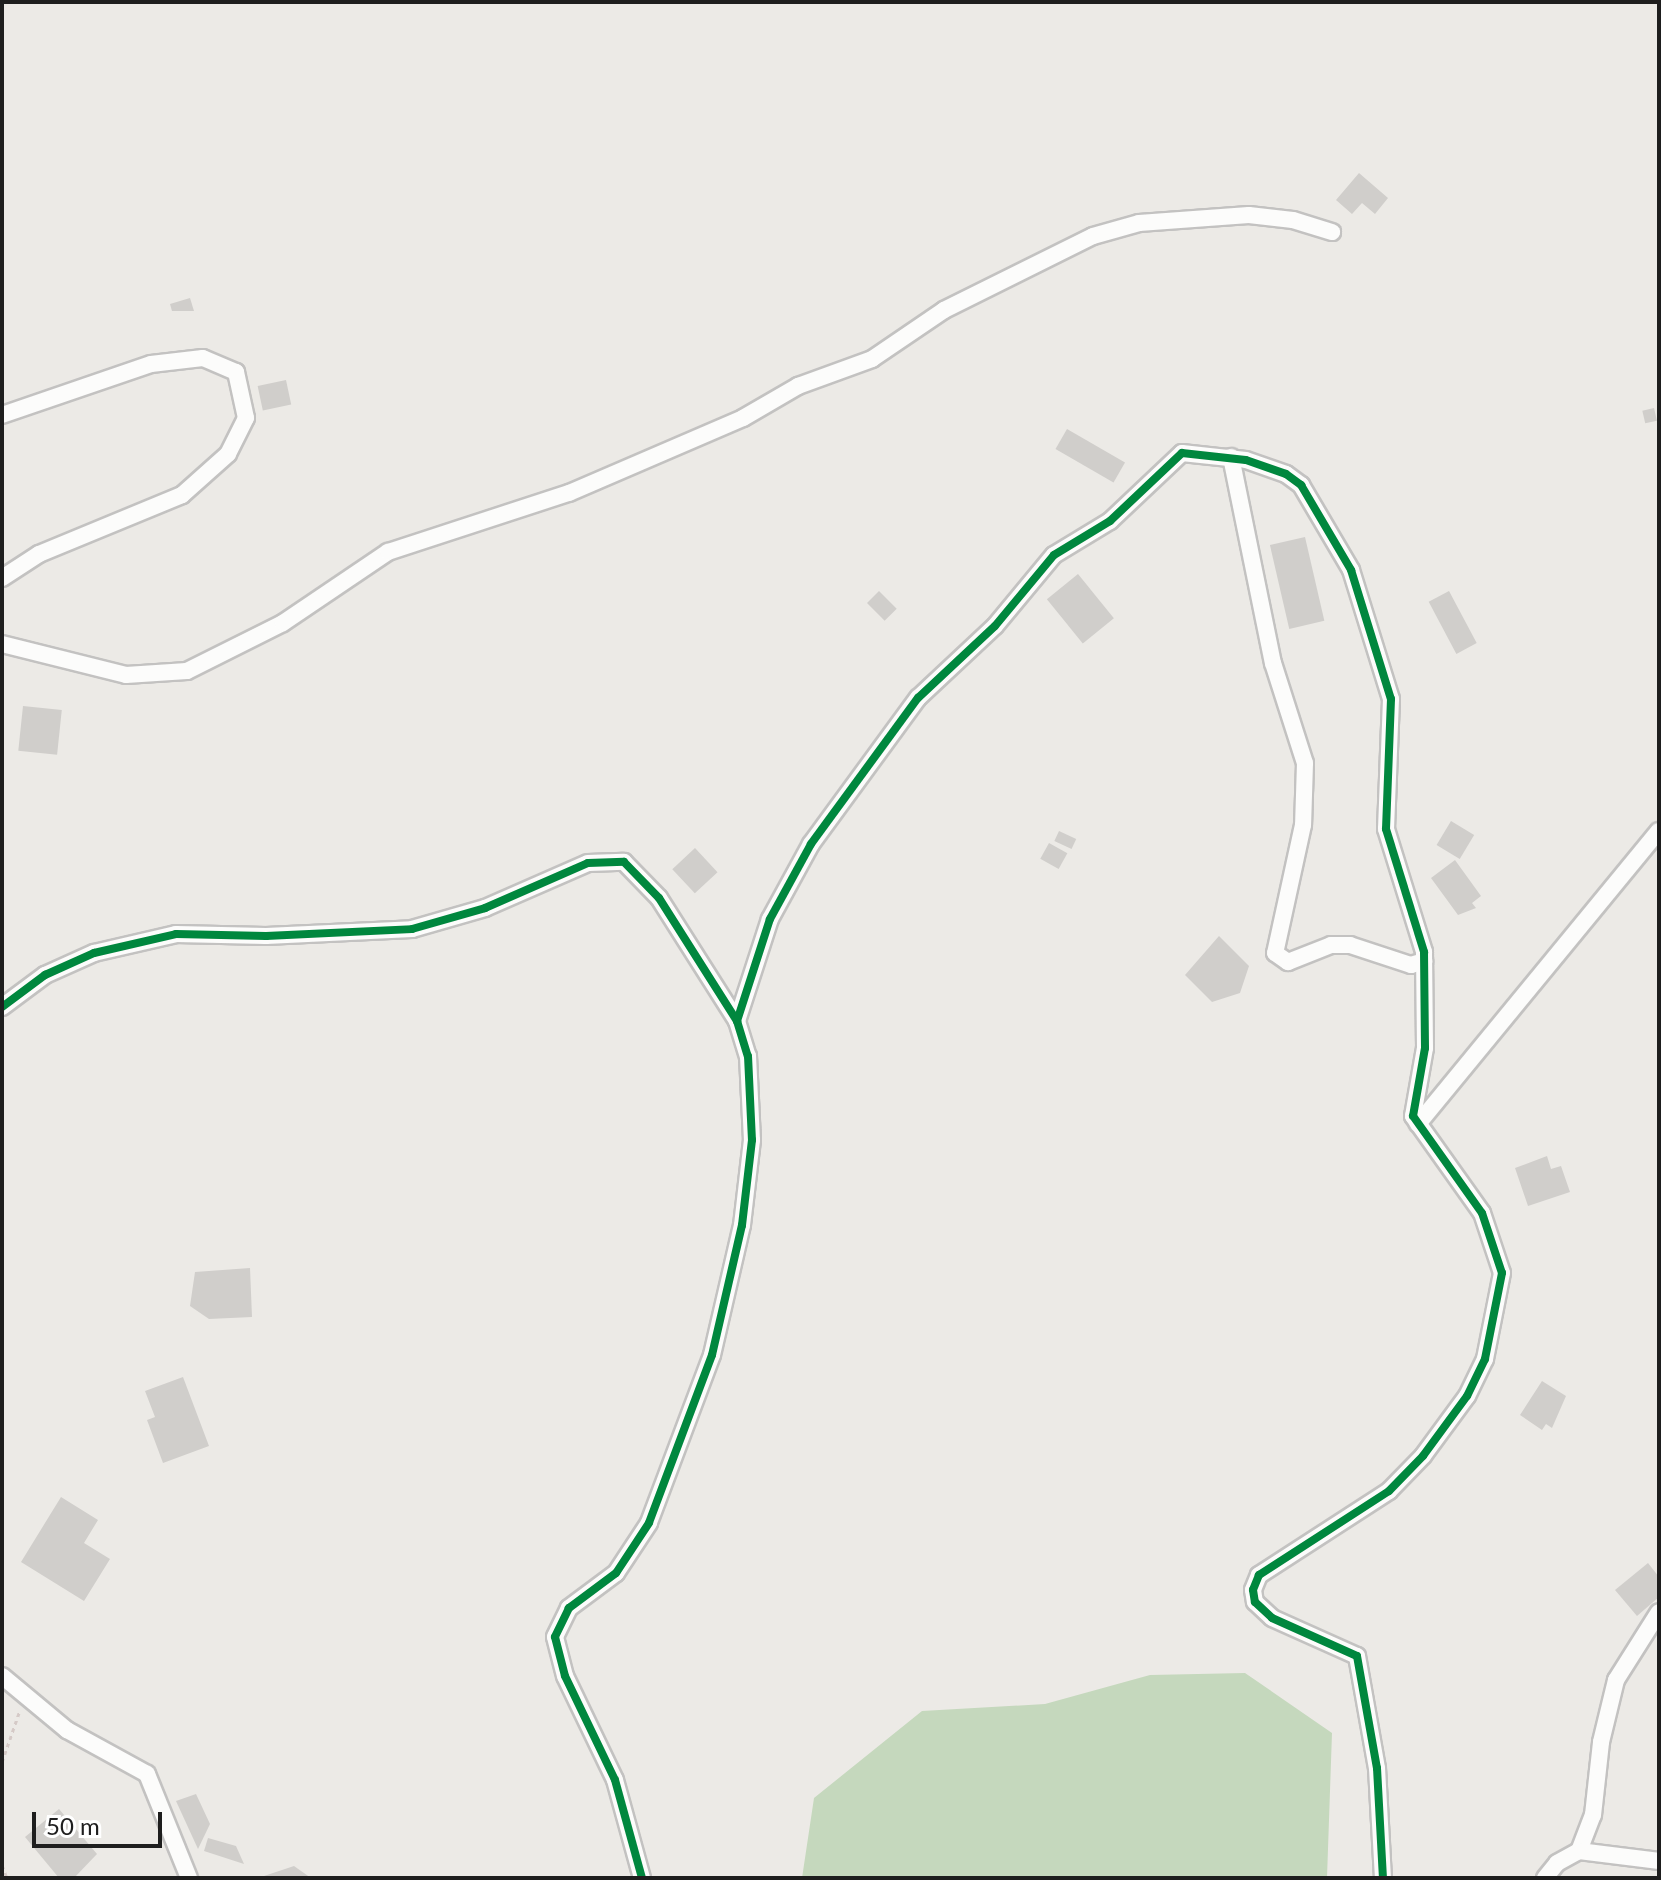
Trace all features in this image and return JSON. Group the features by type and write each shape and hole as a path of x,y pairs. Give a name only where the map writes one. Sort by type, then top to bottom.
{"street":[{"path":"2,644 126,675 187,671 283,623 388,552 569,493 743,418 798,386 872,359 944,310 1093,236 1139,223 1249,215 1293,220 1332,232"},
{"path":"2,415 151,364 203,358 236,372 246,418 228,454 182,495 39,554 2,578"},
{"path":"737,1021 770,919 788,881 918,698 995,626 1054,555 1110,521 1170,459 1182,453 1231,457 1286,474 1301,485 1315,502 1363,598 1391,699 1386,829 1422,934 1424,961 1425,1048 1413,1116 1482,1213 1495,1243 1501,1299 1485,1359 1467,1396 1423,1456 1389,1491 1259,1575 1253,1590 1255,1602 1272,1618 1357,1656 1377,1768 1383,1878"},
{"path":"1231,457 1273,663 1305,763 1303,825 1275,953 1288,962 1331,945 1350,945 1411,965 1424,961"},
{"path":"1418,1124 1659,831"},
{"path":"2,1007 70,961 149,939 412,929 485,908 588,863 624,862 645,879 698,952 737,1021 752,1098 749,1184 712,1355 636,1549 616,1573 569,1608 555,1637 565,1676 615,1780 642,1878"},
{"path":"1579,1851 1593,1815 1601,1742 1616,1680 1659,1612"},
{"path":"2,1676 67,1730 147,1774 189,1878"},
{"path":"1545,1878 1557,1863 1579,1851 1659,1861"}],"path":[{"path":"2,1762 27,1696"},
{"path":"2,1865 7,1878"}],"green space":[{"path":"1245,1673 1332,1733 1327,1878 802,1878 814,1798 922,1711 1045,1704 1150,1675"}],"building":[{"path":"1359,173 1388,198 1375,214 1362,203 1352,214 1336,200"},
{"path":"190,298 194,311 172,311 170,304"},
{"path":"286,380 291,404 263,410 258,386"},
{"path":"1654,408 1657,421 1645,423 1642,411"},
{"path":"1067,429 1125,463 1114,482 1056,449"},
{"path":"1305,537 1324,621 1289,629 1270,545"},
{"path":"1078,574 1114,618 1083,643 1047,599"},
{"path":"879,591 897,609 885,621 867,603"},
{"path":"1449,591 1477,643 1456,654 1429,602"},
{"path":"23,706 62,710 57,755 18,751"},
{"path":"1451,821 1474,835 1460,859 1437,845"},
{"path":"1059,831 1076,839 1072,849 1054,841"},
{"path":"1049,843 1067,853 1059,869 1040,859"},
{"path":"695,848 718,872 695,893 672,869"},
{"path":"1455,860 1481,896 1472,903 1476,908 1458,915 1431,878"},
{"path":"1219,936 1249,966 1240,993 1212,1002 1185,975"},
{"path":"1547,1156 1551,1169 1561,1166 1570,1192 1528,1206 1515,1168"},
{"path":"250,1268 252,1317 209,1319 190,1306 195,1272"},
{"path":"183,1377 209,1446 163,1463 147,1420 155,1417 145,1391"},
{"path":"1542,1381 1566,1396 1552,1428 1546,1424 1542,1430 1520,1415"},
{"path":"61,1497 98,1520 84,1543 110,1559 84,1601 21,1562"},
{"path":"1648,1563 1659,1577 1659,1597 1637,1616 1615,1590"},
{"path":"196,1794 210,1824 198,1849 176,1801"},
{"path":"59,1809 97,1854 74,1878 59,1878 25,1837"},
{"path":"208,1838 236,1846 244,1864 204,1851"},
{"path":"294,1866 311,1878 261,1878 261,1877"}],"cycle path":[{"path":"737,1021 770,919 811,844 918,698 995,626 1054,555 1110,521 1182,453 1246,460 1286,474 1301,485 1351,570 1391,699 1386,829 1424,952 1425,1048 1413,1116 1482,1213 1502,1273 1485,1359 1467,1396 1423,1456 1389,1491 1259,1575 1253,1590 1255,1602 1272,1618 1357,1656 1377,1768 1383,1878"},
{"path":"2,1007 45,975 94,953 176,934 266,936 412,929 485,908 588,863 624,862 659,898 737,1021 748,1056 752,1140 742,1225 712,1355 649,1523 616,1573 569,1608 555,1637 565,1676 615,1780 642,1878"}]}
